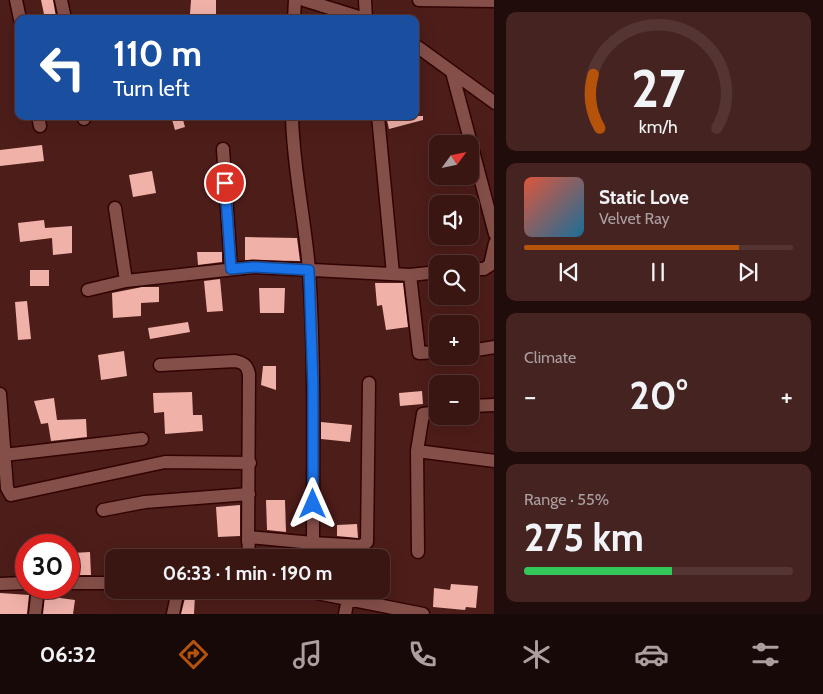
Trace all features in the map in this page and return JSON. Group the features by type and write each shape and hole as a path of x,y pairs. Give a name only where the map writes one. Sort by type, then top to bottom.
{"street":[{"path":"16,0 19,15"},
{"path":"61,0 64,15"},
{"path":"294,15 295,0"},
{"path":"304,0 353,15"},
{"path":"365,0 366,15"},
{"path":"419,0 494,1"},
{"path":"419,48 494,103"},
{"path":"452,72 494,234"},
{"path":"292,120 293,144 309,270 313,386 313,543"},
{"path":"378,120 393,274"},
{"path":"223,149 231,269"},
{"path":"115,208 126,281"},
{"path":"479,269 484,269 490,264 494,243"},
{"path":"88,290 126,281 253,267 410,275 429,273"},
{"path":"410,275 420,353 429,352"},
{"path":"479,350 494,347"},
{"path":"160,365 235,362 244,363 247,366 250,374 248,549"},
{"path":"248,542 249,538 361,546 367,542 369,383"},
{"path":"0,394 7,490 13,495 165,462 250,463"},
{"path":"479,406 494,405"},
{"path":"418,552 417,451 423,414 429,413"},
{"path":"4,455 142,439"},
{"path":"417,451 494,461"},
{"path":"103,510 145,502 249,494"},
{"path":"0,584 15,583"},
{"path":"80,583 105,583"},
{"path":"35,614 37,599"},
{"path":"173,614 176,599"},
{"path":"345,614 348,599 384,610 424,614"}],"building":[{"path":"41,0 53,0 56,15 44,15"},
{"path":"191,0 216,0 216,15 190,14"},
{"path":"419,116 423,116 423,120 389,129 387,120 419,120"},
{"path":"172,120 183,120 185,127 175,130"},
{"path":"42,145 44,161 0,166 0,150"},
{"path":"152,171 156,193 133,197 129,175"},
{"path":"44,220 45,228 72,226 72,253 53,255 52,238 20,242 18,223"},
{"path":"245,237 297,238 300,261 245,260"},
{"path":"197,252 222,252 222,262 198,265"},
{"path":"30,270 49,270 49,286 30,286"},
{"path":"220,279 223,311 207,312 204,281"},
{"path":"375,283 403,283 408,327 386,330 382,305 377,306"},
{"path":"142,287 159,287 159,302 141,303 141,316 113,318 112,293"},
{"path":"259,288 285,288 284,313 260,313"},
{"path":"27,301 31,339 18,340 15,302"},
{"path":"188,322 190,332 150,339 148,328"},
{"path":"124,351 127,376 101,380 98,355"},
{"path":"263,366 276,366 276,390 261,385"},
{"path":"422,391 423,404 400,406 399,393"},
{"path":"192,392 193,415 202,415 203,431 165,434 164,412 154,413 153,393"},
{"path":"54,398 57,420 86,419 87,437 51,441 48,423 41,424 34,401"},
{"path":"321,422 352,425 350,442 321,439"},
{"path":"266,500 285,500 286,532 267,530"},
{"path":"240,505 240,536 218,537 216,507"},
{"path":"357,524 358,538 337,536 337,525"},
{"path":"90,552 91,575 80,575 80,553"},
{"path":"451,584 478,586 476,608 466,607 465,610 433,607 434,588 450,590"},
{"path":"0,593 15,594 15,599 29,599 27,614 0,614"},
{"path":"45,599 75,600 73,614 43,614"},
{"path":"185,599 195,599 194,614 181,614"}],"route":[{"path":"225,183 231,269 253,267 309,270 313,386 313,504"}]}
